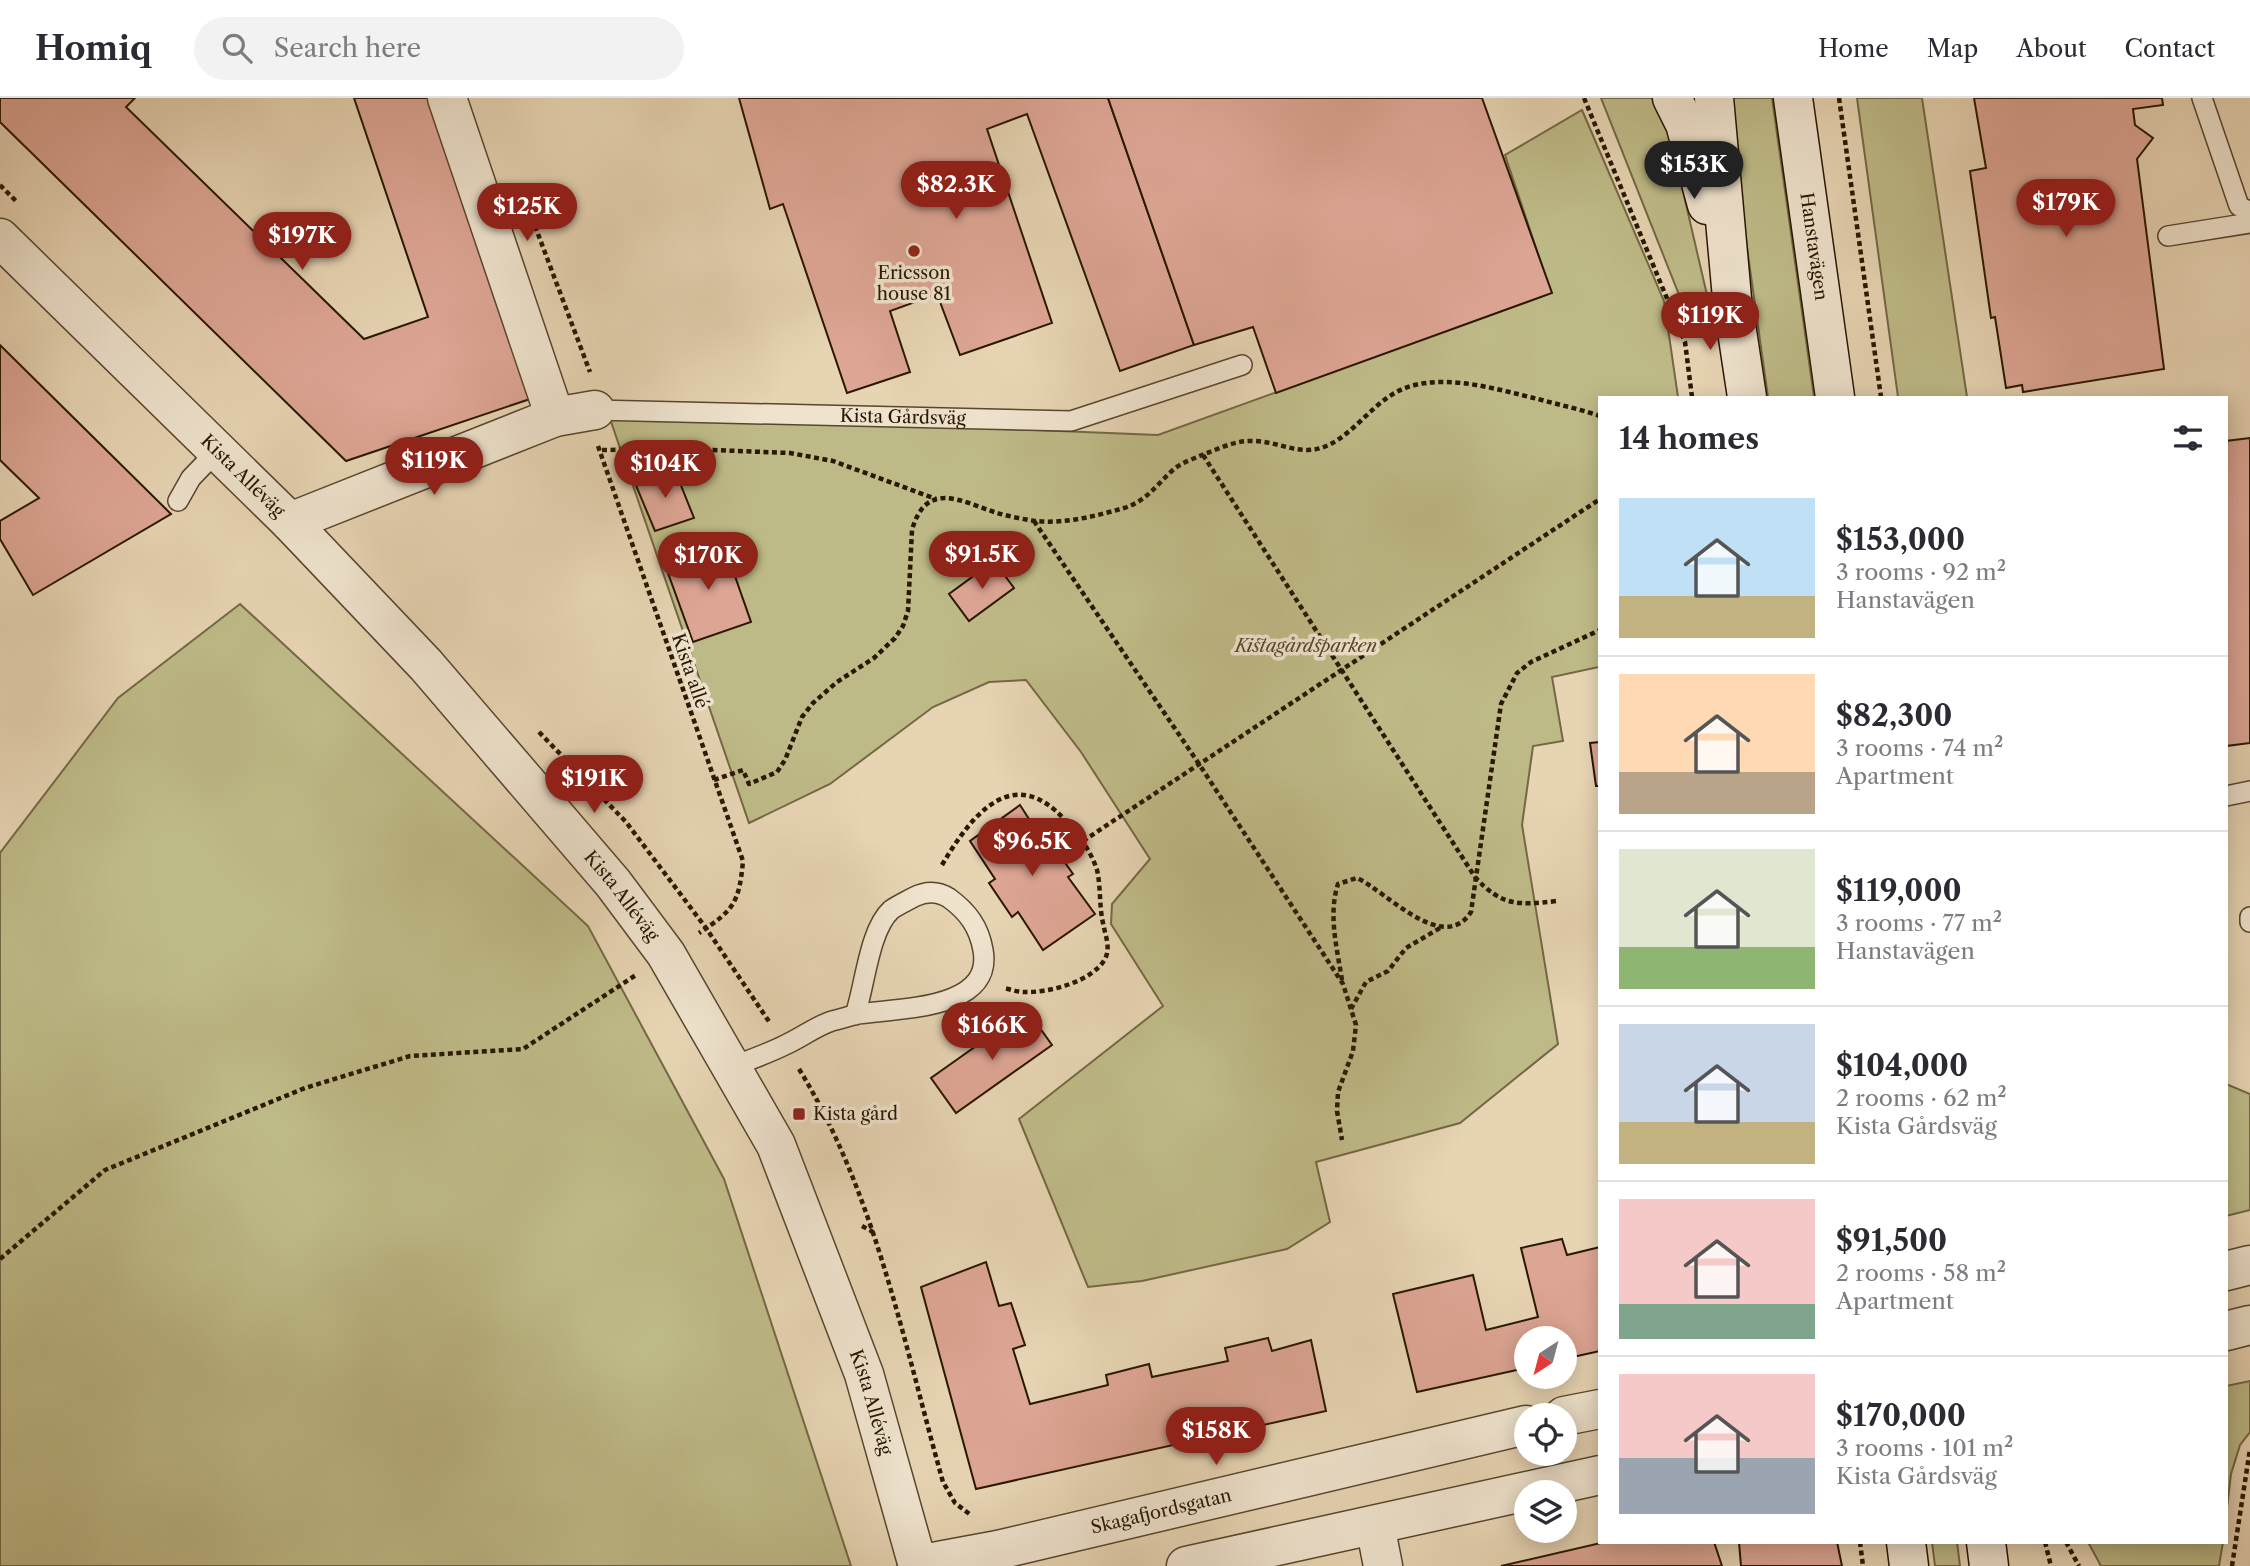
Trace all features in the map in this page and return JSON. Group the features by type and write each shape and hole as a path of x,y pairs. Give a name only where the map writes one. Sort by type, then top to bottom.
{"street":[{"path":"447,98 555,417"},
{"path":"1672,98 1685,124 1732,298"},
{"path":"1714,98 1732,298 1747,396"},
{"name":"Hanstavägen","path":"1793,98 1835,396"},
{"name":"Kista Alléväg","path":"0,238 290,522 426,665 613,883 666,954 776,1145 864,1374 918,1565"},
{"name":"Kista Gårdsväg","path":"290,522 555,417 594,410"},
{"path":"2228,1270 2250,1265"},
{"path":"2228,1330 2250,1325"},
{"path":"1577,1413 1598,1409"},
{"name":"Skagafjordsgatan","path":"918,1565 998,1550 1514,1428"},
{"path":"1186,1566 1598,1475"},
{"path":"1376,1525 1383,1566"},
{"path":"1906,1544 1909,1566"},
{"path":"1986,1544 1989,1566"}],"lane":[{"path":"2202,98 2239,206 2250,212"},
{"path":"2168,236 2250,223"},
{"name":"Kista Gårdsväg","path":"594,410 1071,421 1241,365"},
{"path":"178,501 191,478 218,450"},
{"path":"2228,796 2250,791"},
{"path":"731,1067 785,1046 828,1023 855,1015 937,1004 962,993 976,983 982,971 984,956 981,938 974,922 946,896 932,892 919,894 896,907 880,926 872,946 855,1015"}],"path":[{"path":"1584,98 1685,342 1692,396"},
{"path":"1839,98 1881,396"},
{"name":"Kista allé","path":"530,214 594,383 598,450 743,861 740,891 726,915 706,928"},
{"path":"714,780 743,771 749,784 777,772 785,760 802,717 813,703 837,682 874,658 895,638 908,611 912,530 915,519 924,507 937,499 952,496 994,512 1058,522 1137,504 1177,467 1203,455 1236,442 1253,440 1298,451 1322,448 1394,393 1408,387 1437,383 1473,383 1598,415"},
{"path":"598,450 687,449 790,453 833,461 937,499"},
{"path":"1203,455 1475,877 1488,891 1502,900 1520,905 1557,901"},
{"path":"1083,841 1598,500"},
{"path":"1034,520 1343,984"},
{"path":"1342,1140 1337,1111 1338,1092 1353,1051 1356,1025 1343,984 1335,935 1333,900 1338,884 1357,878 1427,924 1441,928 1452,928 1467,918 1471,912 1501,704 1517,673 1531,663 1598,631"},
{"path":"932,892 941,866 967,827 998,800 1011,795 1029,794 1041,799 1054,808 1083,841 1097,870 1103,923 1108,940 1106,957 1096,971 1045,990 1024,992 976,983"},
{"path":"0,1259 104,1170 304,1088 410,1056 523,1049 706,928 810,1087 860,1190 943,1482 955,1503 972,1516 982,1516"},
{"path":"1351,1009 1366,982 1388,971 1406,948 1441,928"},
{"path":"862,1226 874,1233"},
{"path":"2232,1566 2250,1449"},
{"path":"1860,1544 1863,1566"},
{"path":"2046,1544 2051,1566"},
{"path":"2067,1544 2079,1566"}],"green space":[{"path":"1601,98 1652,98 1669,131 1710,308 1691,325"},
{"path":"1726,98 1772,98 1814,396 1768,396"},
{"path":"1857,98 1922,98 1967,396 1898,396"},
{"name":"Kistagårdsparken","path":"1582,110 1664,301 1678,396 1598,396 1598,667 1552,677 1563,741 1533,746 1522,825 1558,1044 1460,1123 1316,1162 1330,1222 1287,1249 1142,1281 1088,1287 1019,1119 1163,1006 1111,924 1112,904 1150,859 1081,752 1026,680 989,682 933,707 830,784 749,823 608,413 1158,435 1551,293 1505,155"},
{"path":"240,604 588,926 724,1179 851,1566 0,1566 0,853 118,698"},
{"path":"2228,1085 2250,1094 2250,1210 2228,1216"},
{"path":"2250,1381 2250,1432 2240,1445 2231,1474 2228,1499 2228,1386"},
{"path":"1932,1544 1957,1544 1960,1566 1935,1566"},
{"path":"2089,1544 2223,1544 2219,1566 2101,1566"}],"building":[{"path":"0,98 135,98 126,107 364,339 428,317 354,98 429,98 530,399 346,461 0,122"},
{"name":"Ericsson house 81","path":"739,98 1108,98 1194,345 1120,371 1027,114 987,129 1052,323 960,355 937,294 890,311 910,372 847,393 783,204 770,209"},
{"path":"1108,98 1482,98 1552,293 1276,393 1253,327 1194,345"},
{"path":"1974,98 2162,98 2163,105 2133,109 2135,125 2153,138 2137,159 2164,369 2023,392 2022,385 2006,388 1995,317 1991,318 1970,171 1986,168"},
{"path":"0,345 171,514 33,595 0,539 0,521 39,498 0,460"},
{"path":"2250,438 2250,743 2228,746 2228,441"},
{"path":"674,468 694,518 655,531 635,483"},
{"path":"723,542 751,622 693,642 664,562"},
{"path":"994,561 1014,588 969,621 949,594"},
{"path":"1598,742 1598,786 1596,786 1590,743"},
{"path":"1020,805 1045,844 1049,840 1073,874 1068,877 1095,914 1043,950 1018,912 1012,917 989,883 995,879 970,841"},
{"path":"1027,1010 1052,1045 956,1113 931,1078"},
{"path":"1562,1239 1567,1255 1598,1247 1598,1351 1577,1356 1577,1326 1514,1326 1514,1371 1417,1392 1393,1294 1473,1275 1486,1330 1538,1317 1521,1248"},
{"path":"986,1262 999,1306 1011,1303 1025,1345 1013,1349 1030,1404 1108,1385 1106,1375 1149,1364 1152,1377 1228,1361 1225,1348 1268,1338 1272,1351 1311,1340 1326,1411 976,1489 921,1287"},
{"path":"1598,1544 1715,1544 1722,1566 1501,1566"},
{"path":"1739,1544 1837,1544 1842,1566 1741,1566"}],"place":[{"name":"Ericsson house 81","path":"914,251"},
{"name":"Kista gård","path":"799,1114"}]}
